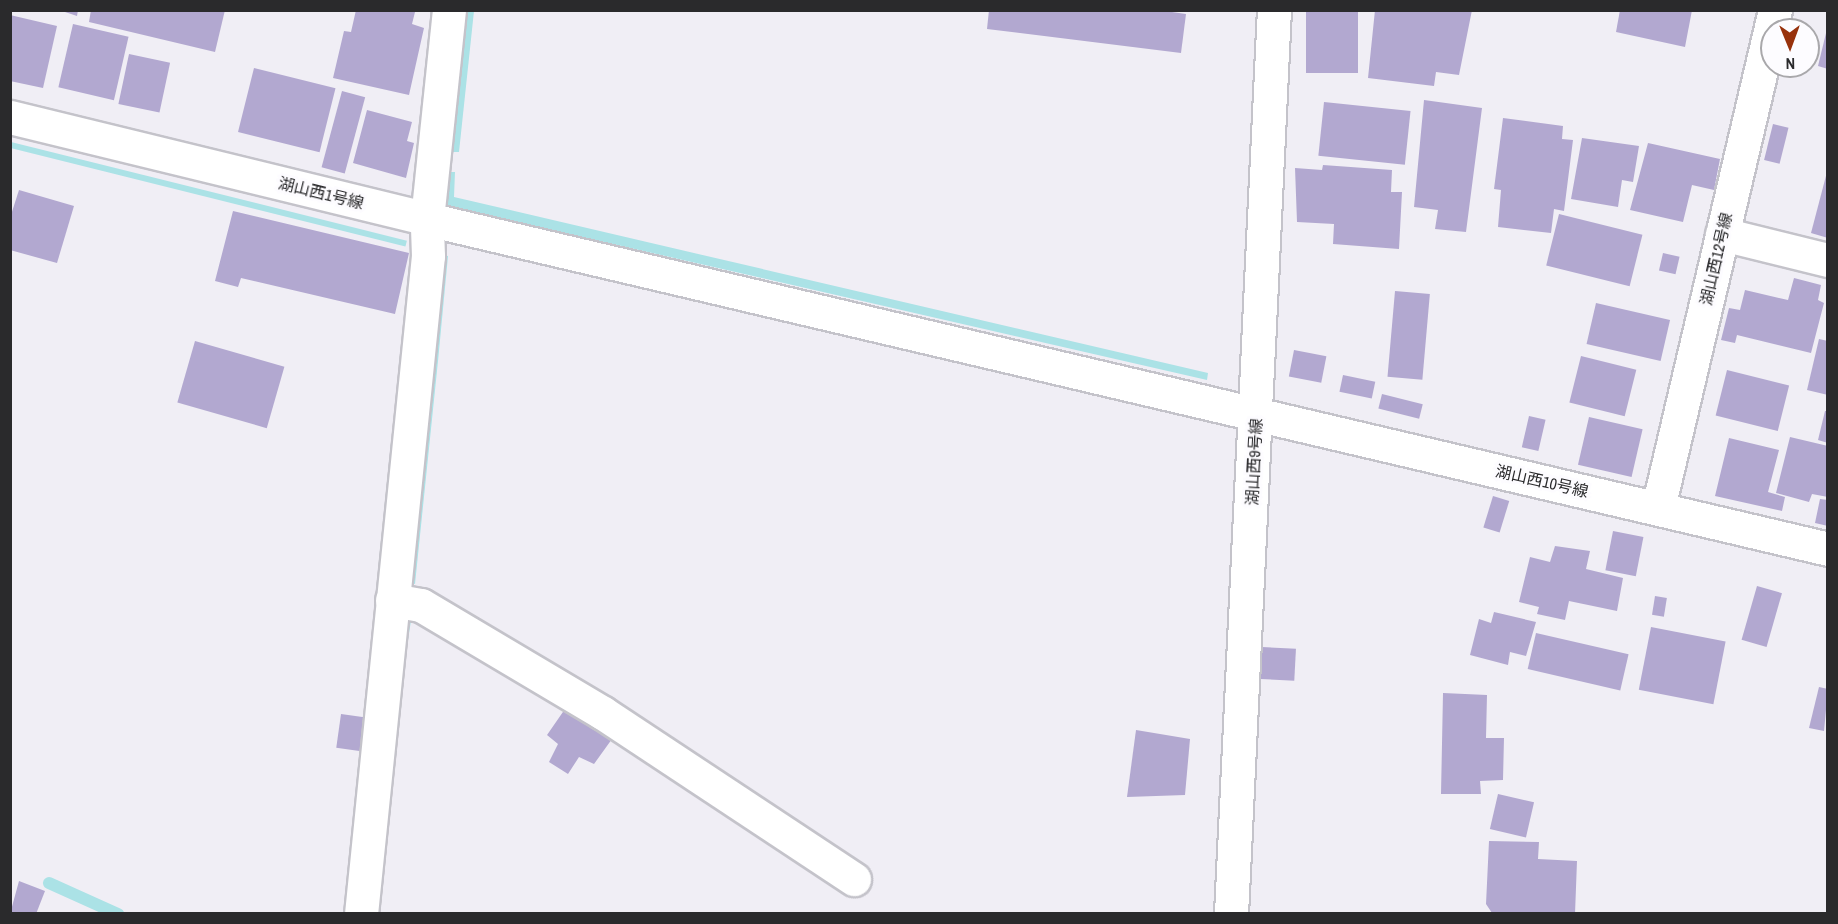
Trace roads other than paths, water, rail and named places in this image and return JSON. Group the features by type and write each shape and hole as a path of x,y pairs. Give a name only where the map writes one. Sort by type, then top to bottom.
{"street":[{"path":"361,914 428,256 427,219 449,10"},
{"name":"湖山西9号線","path":"1231,914 1257,415 1274,10"},
{"name":"湖山西12号線","path":"1658,508 1775,10"},
{"name":"湖山西1号線","path":"10,117 427,219 1257,415"},
{"path":"1722,234 1827,260"},
{"name":"湖山西10号線","path":"1257,415 1827,549"},
{"path":"392,600 421,605 603,713 854,879"}],"water":[{"path":"468,11 474,11 459,152 452,152"},
{"path":"11,142 407,241 405,247 10,148"},
{"path":"450,172 455,172 454,197 1208,373 1207,380 447,206"},
{"path":"442,255 448,256 415,584 409,583"},
{"path":"406,614 412,615 365,912 359,911"}],"waterway":[{"path":"49,883 118,914"}]}
